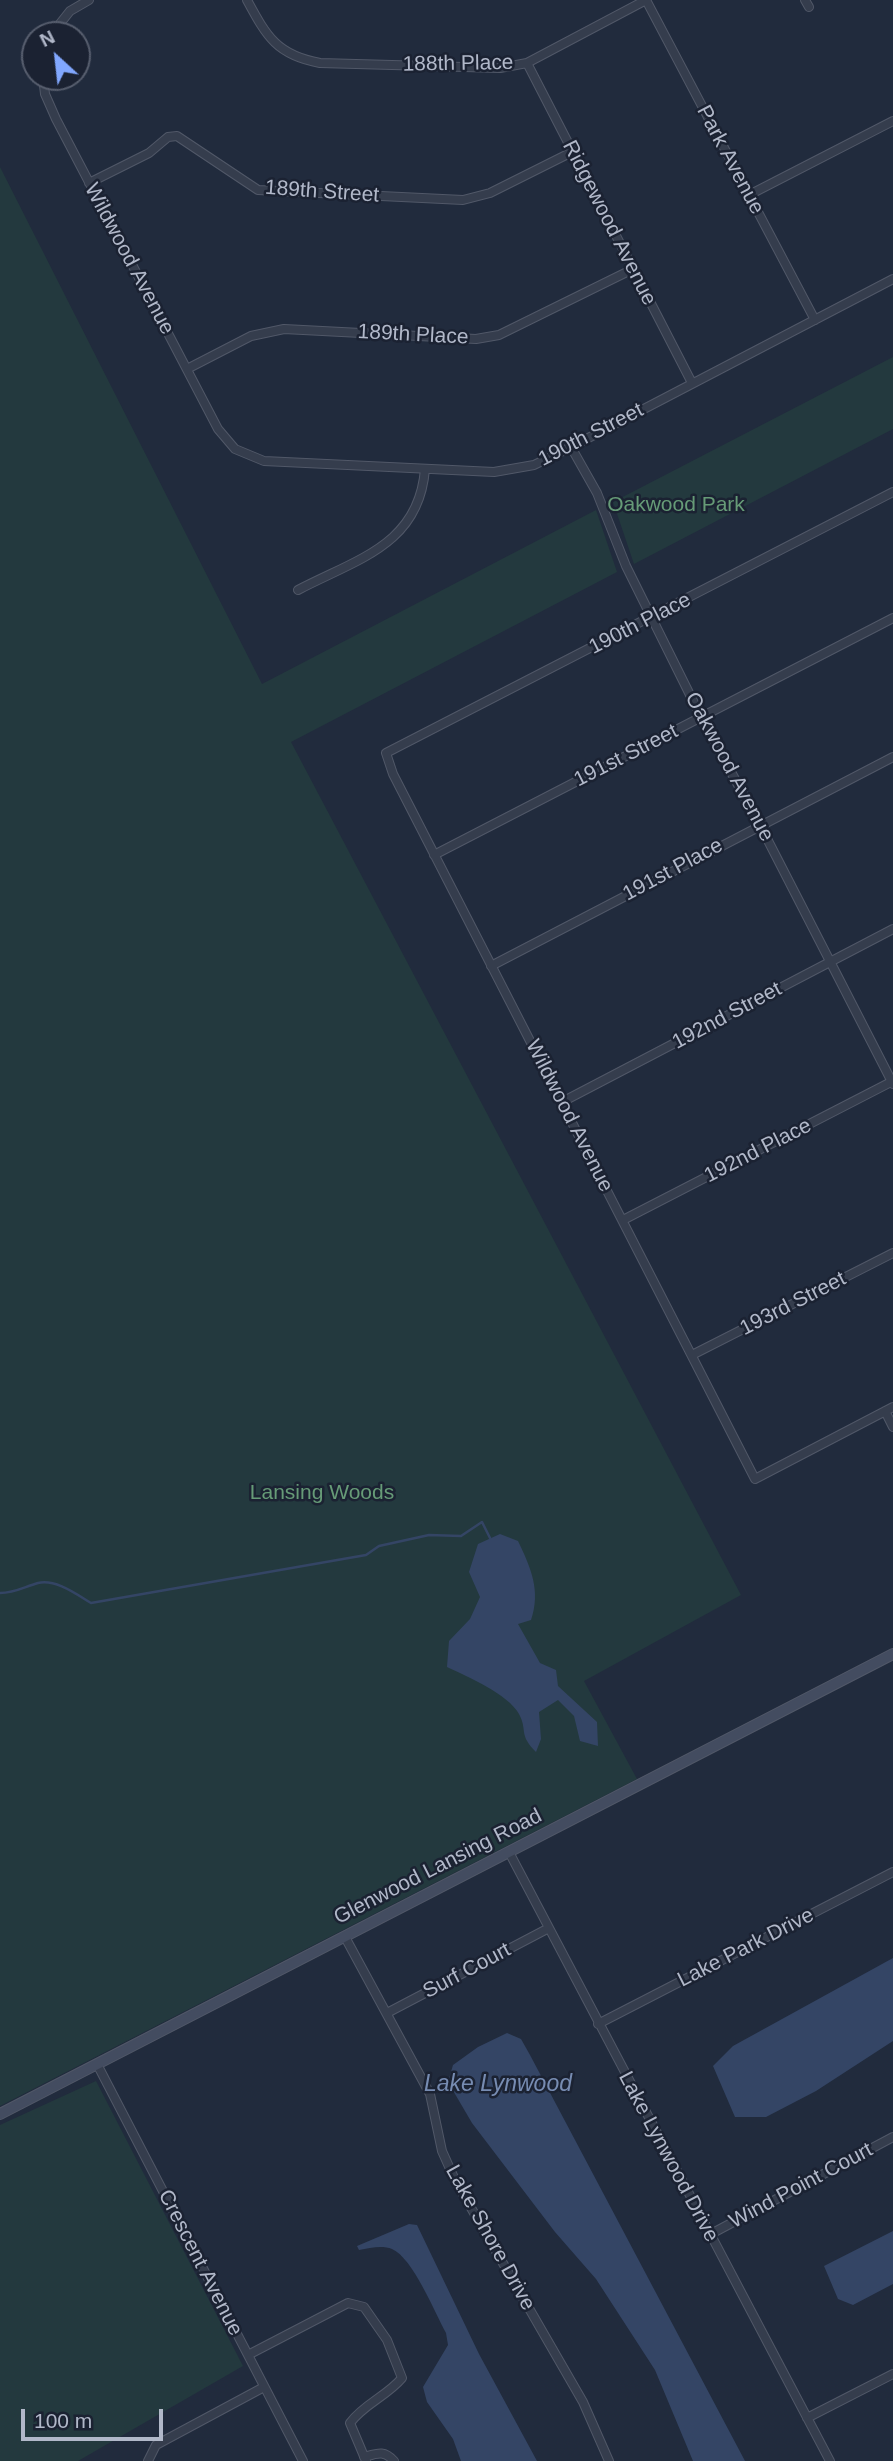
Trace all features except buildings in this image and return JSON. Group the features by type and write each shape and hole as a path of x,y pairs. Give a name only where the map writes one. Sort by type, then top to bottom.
{"main road":[{"name":"Glenwood Lansing Road","path":"0,2114 893,1654"}],"street":[{"path":"62,21 70,10 89,0"},
{"name":"188th Place","path":"247,0 265,33 280,48 297,58 320,63 500,68 527,63 646,0"},
{"name":"Park Avenue","path":"646,0 814,320"},
{"name":"Ridgewood Avenue","path":"527,63 692,383"},
{"name":"Wildwood Avenue","path":"45,91 89,183 224,438"},
{"path":"749,195 893,121"},
{"name":"189th Street","path":"89,183 149,153 168,137 177,136 258,190 463,200 490,193 572,152"},
{"name":"189th Place","path":"187,369 251,336 284,329 477,339 499,335 633,269"},
{"name":"190th Street","path":"224,438 242,453 264,461 509,471 534,465 572,447 893,279"},
{"name":"Oakwood Avenue","path":"572,447 597,493 626,566 701,718 760,825 893,1082"},
{"path":"298,590 372,551 402,531 419,504 425,469"},
{"name":"190th Place","path":"386,753 653,618 893,492"},
{"name":"191st Street","path":"434,855 893,618"},
{"name":"Wildwood Avenue","path":"386,753 393,774 434,855 755,1479 889,1409"},
{"name":"191st Place","path":"491,966 893,757"},
{"name":"192nd Street","path":"562,1102 893,929"},
{"name":"192nd Place","path":"624,1220 893,1082"},
{"name":"193rd Street","path":"692,1355 893,1253"},
{"path":"889,1409 893,1427"},
{"name":"Lake Lynwood Drive","path":"509,1852 547,1929 830,2461"},
{"name":"Lake Park Drive","path":"598,2024 893,1872"},
{"name":"Surf Court","path":"387,2013 547,1929"},
{"name":"Lake Shore Drive","path":"345,1937 429,2094 442,2151 455,2180 583,2402 609,2461"},
{"name":"Crescent Avenue","path":"97,2064 303,2461"},
{"name":"Wind Point Court","path":"709,2235 893,2137"},
{"path":"248,2355 348,2303 364,2307 387,2340 402,2378 391,2391 358,2412 350,2423 365,2459 380,2452 387,2453 394,2461"},
{"path":"807,2418 893,2374"},
{"path":"148,2461 156,2445 264,2387"}],"green space":[{"name":"Lansing Woods","path":"0,167 262,684 596,510 617,572 291,742 741,1595 584,1681 637,1779 0,2106"},
{"name":"Oakwood Park","path":"893,357 893,429 634,564 613,502"},
{"path":"96,2081 243,2366 78,2461 0,2461 0,2125"}],"water":[{"path":"500,1534 518,1541 535,1589 531,1620 518,1624 540,1663 556,1670 558,1686 597,1722 598,1746 580,1741 574,1716 558,1700 539,1712 541,1739 536,1752 525,1737 522,1720 514,1707 487,1687 447,1667 449,1641 470,1619 480,1597 469,1572 478,1544"},
{"path":"893,1958 893,2041 816,2091 766,2117 735,2117 713,2066 733,2046"},
{"name":"Lake Lynwood","path":"507,2033 521,2039 530,2055 745,2461 693,2461 655,2370 596,2279 555,2232 472,2123 448,2082 453,2065 478,2047"},
{"path":"409,2224 417,2225 479,2354 537,2461 461,2461 453,2439 427,2402 423,2387 448,2345 446,2333 415,2274 400,2254 388,2248 359,2250 357,2246"},
{"path":"893,2231 893,2284 853,2305 838,2299 824,2266"}],"waterway":[{"path":"0,1593 45,1582 66,1588 91,1603 366,1555 379,1546 429,1535 461,1536 482,1522 490,1538"}]}
